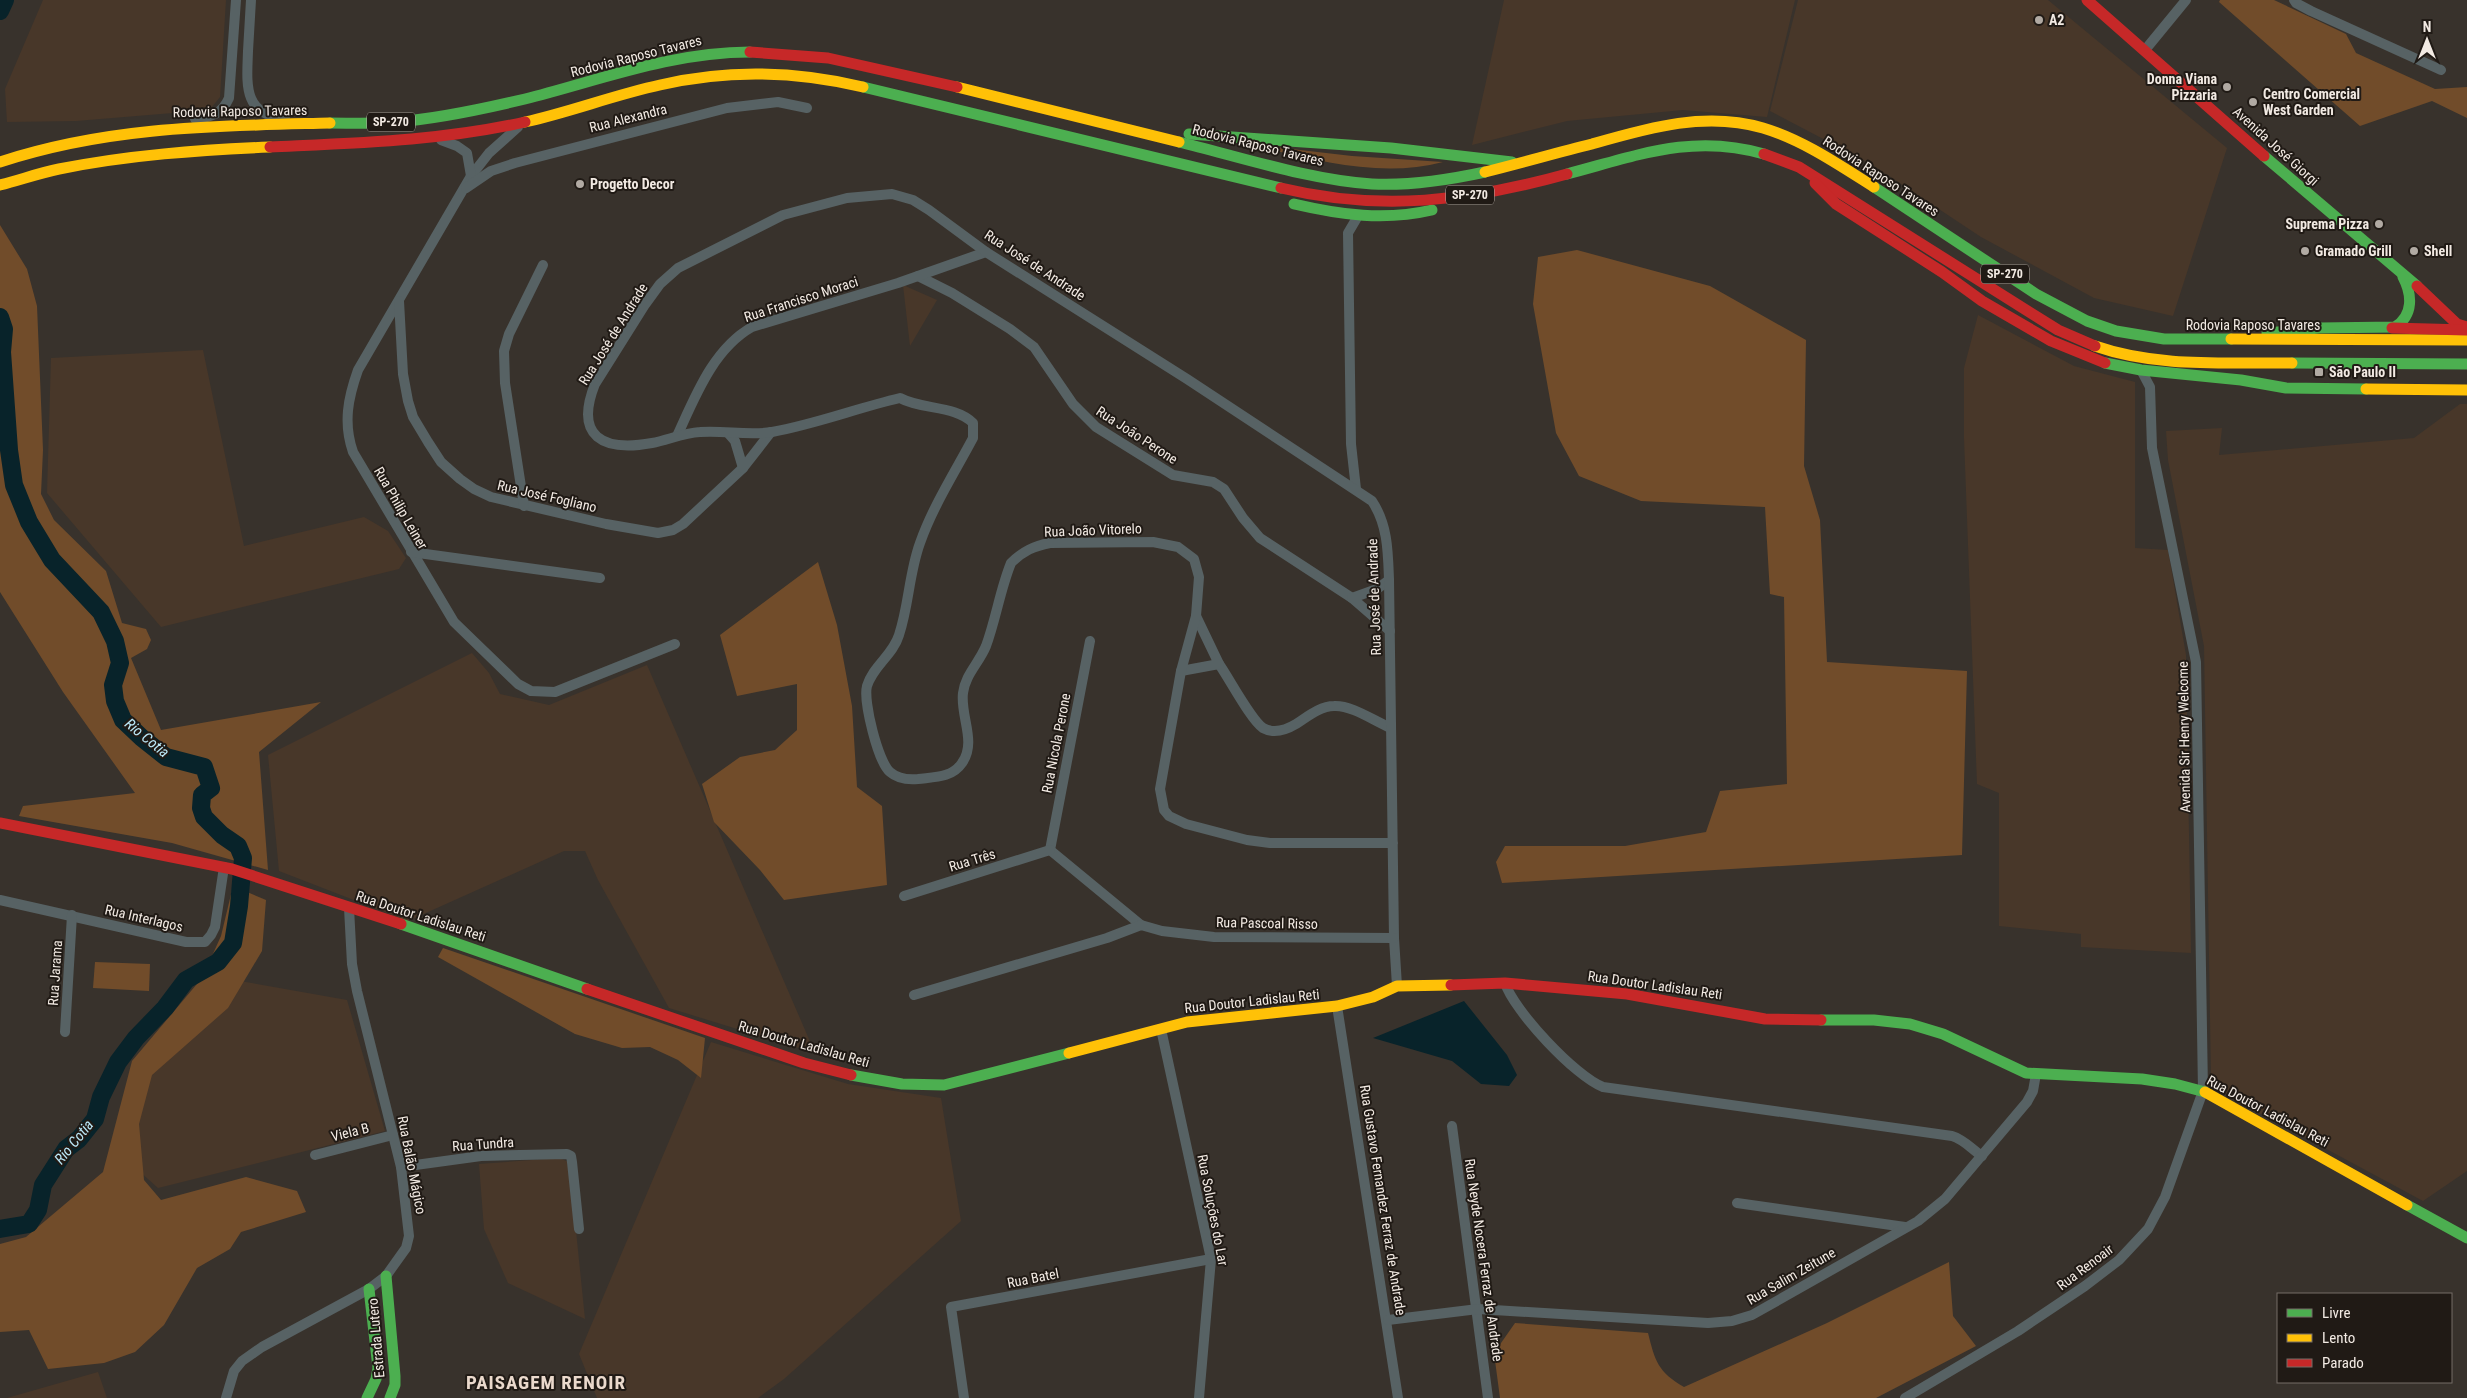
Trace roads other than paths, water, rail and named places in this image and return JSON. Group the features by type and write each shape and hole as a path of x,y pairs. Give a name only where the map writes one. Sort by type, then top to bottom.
{"main road":[{"name":"Avenida José Giorgi","path":"2087,0 2457,324 2467,329"},
{"name":"Rodovia Raposo Tavares","path":"0,162 52,144 91,136 154,128 395,122 492,106 670,60 702,54 735,52 788,53 860,63 1302,172 1376,184 1446,180 1520,163 1663,125 1707,120 1737,122 1767,129 1795,140 1873,186 2041,298 2101,326 2128,334 2164,339 2467,340"},
{"name":"SP-270","path":"0,185 54,169 126,156 433,137 475,132 523,122 689,78 769,73 810,76 846,83 1308,195 1349,201 1419,202 1498,191 1675,146 1703,143 1735,145 1768,154 1799,167 2058,330 2080,341 2110,352 2142,359 2174,362 2467,364"},
{"path":"1128,128 1231,138 1372,146 1462,154 1520,163"},
{"path":"1175,163 1277,199 1326,211 1358,216 1403,216 1498,191"},
{"path":"1799,167 1836,204 1942,272 1982,301 2069,350 2111,365 2164,373 2241,380 2286,388 2467,390"},
{"name":"Avenida José Giorgi","path":"2392,328 2404,318 2410,306 2408,284 2401,274"},
{"name":"Avenida José Giorgi","path":"2227,340 2297,328 2467,329"},
{"name":"Rua Doutor Ladislau Reti","path":"0,823 228,868 390,920 804,1063 867,1079 902,1084 944,1085 1187,1022 1337,1006 1372,997 1397,986 1505,983 1627,994 1765,1019 1874,1020 1910,1024 1943,1034 2016,1069 2036,1074 2142,1079 2203,1091 2467,1238"},
{"name":"Estrada Lutero","path":"386,1276 396,1376 390,1398"},
{"name":"Estrada Lutero","path":"368,1398 376,1379 378,1368 370,1289"}],"street":[{"path":"91,136 132,127 209,118 222,110 229,98 231,87 236,0"},
{"path":"251,0 247,88 249,96 256,107 276,117 350,116 395,122"},
{"path":"2145,50 2186,0"},
{"path":"2294,0 2311,11 2441,70"},
{"name":"Rua Alexandra","path":"463,190 491,171 515,162 727,108 778,102 807,108"},
{"name":"Rua Philip Leiner","path":"523,122 489,153 471,176 358,370 352,387 346,420 348,436 353,452 454,622 518,684 532,691 555,692 675,644"},
{"path":"433,137 457,146 467,153 471,176"},
{"name":"Rua José de Andrade","path":"900,398 771,432 700,432 642,444 628,445 606,442 595,436 589,426 588,415 590,398 596,384 644,306 660,284 678,268 783,215 847,198 871,194 892,194 913,200 930,210 986,252 1356,489 1372,501 1381,514 1387,545 1394,938 1397,986"},
{"path":"1326,211 1338,220 1348,234"},
{"path":"1356,489 1351,437 1348,234 1358,216"},
{"name":"Rua Francisco Moraci","path":"677,436 697,391 726,346 738,334 760,324 918,276 986,252"},
{"path":"524,506 505,383 504,352 508,334 543,264"},
{"name":"Rua João Perone","path":"918,276 952,293 1010,329 1034,347 1073,404 1096,427 1172,475 1213,482 1224,489 1243,518 1260,538 1352,598 1390,631"},
{"name":"Rua José Fogliano","path":"399,301 403,374 413,417 441,462 474,490 491,497 638,531 658,533 673,530 689,520 744,468 771,432"},
{"path":"2141,370 2150,387 2164,373"},
{"name":"Avenida Sir Henry Welcome","path":"2150,387 2152,448 2196,662 2203,1091"},
{"name":"Rua João Vitorelo","path":"900,398 968,418 974,423 974,430 973,438 920,544 899,636 892,650 872,674 867,686 867,707 882,760 888,771 898,778 909,780 945,776 956,770 963,763 969,743 962,706 966,680 986,645 1011,563 1021,553 1034,546 1050,543 1153,542 1178,547 1194,559 1198,568 1199,595 1196,616 1181,671 1160,789 1164,810 1169,816 1186,824 1270,844 1393,843"},
{"path":"728,433 735,442 744,468"},
{"path":"411,552 600,578"},
{"path":"1352,598 1377,589 1389,580"},
{"path":"1196,616 1219,664 1255,720 1263,728 1274,731 1284,730 1309,715 1334,706 1348,708 1391,728"},
{"name":"Rua Nicola Perone","path":"1050,850 1090,641"},
{"path":"1181,671 1219,664"},
{"name":"Rua Três","path":"904,896 1050,850"},
{"name":"Rua Pascoal Risso","path":"1050,850 1141,925 1162,932 1204,936 1394,938"},
{"name":"Rua Interlagos","path":"0,900 186,942 205,942 215,927 228,868"},
{"name":"Rua Balão Mágico","path":"226,1398 234,1371 242,1360 262,1346 370,1289 386,1276 406,1248 410,1236 401,1167 357,991 352,964 349,908"},
{"name":"Rua Jarama","path":"64,1032 72,915"},
{"path":"914,995 1107,938 1141,925"},
{"path":"1505,983 1517,1007 1575,1068 1593,1083 1625,1091 1952,1136 1962,1139 1982,1156"},
{"name":"Rua Gustavo Fernandez Ferraz de Andrade","path":"1337,1006 1388,1320 1398,1398"},
{"name":"Rua Soluções do Lar","path":"1161,1029 1211,1258 1199,1398"},
{"name":"Rua Salim Zeitune","path":"1388,1320 1478,1309 1708,1323 1726,1322 1752,1315 1918,1221 1938,1207 2030,1097 2036,1074"},
{"name":"Rua Renoair","path":"1906,1398 2018,1331 2119,1260 2148,1229 2165,1198 2203,1091"},
{"name":"Rua Neyde Nocera Ferraz de Andrade","path":"1452,1126 1478,1309 1488,1398"},
{"name":"Viela B","path":"315,1155 393,1135"},
{"name":"Rua Tundra","path":"401,1167 481,1156 567,1154 571,1156 572,1162 579,1229"},
{"path":"1737,1203 1905,1227"},
{"name":"Rua Batel","path":"964,1398 951,1307 1211,1258"}],"water":[{"path":"1464,1001 1507,1055 1517,1075 1509,1086 1481,1084 1452,1061 1373,1038"}],"waterway":[{"name":"Rio Cotia","path":"0,11 5,0"},
{"name":"Rio Cotia","path":"0,317 4,329 2,352 9,450 14,485 29,522 52,560 101,612 115,641 120,663 113,685 115,701 123,720 166,757 204,767 211,788 202,795 201,808 204,817 222,835 238,846 243,858 239,906 233,943 218,962 186,980 165,1008 136,1038 118,1062 101,1097 95,1119 79,1139 66,1149 43,1185 38,1210 29,1224 0,1229"}],"place":[{"name":"A2","path":"2039,20"},
{"name":"Donna Viana Pizzaria","path":"2227,87"},
{"name":"Centro Comercial West Garden","path":"2253,102"},
{"name":"Progetto Decor","path":"580,184"},
{"name":"Suprema Pizza","path":"2379,224"},
{"name":"Gramado Grill","path":"2305,251"},
{"name":"Shell","path":"2414,251"},
{"name":"São Paulo II","path":"2319,372"}],"district":[{"name":"PAISAGEM RENOIR","path":"546,1382"}]}
